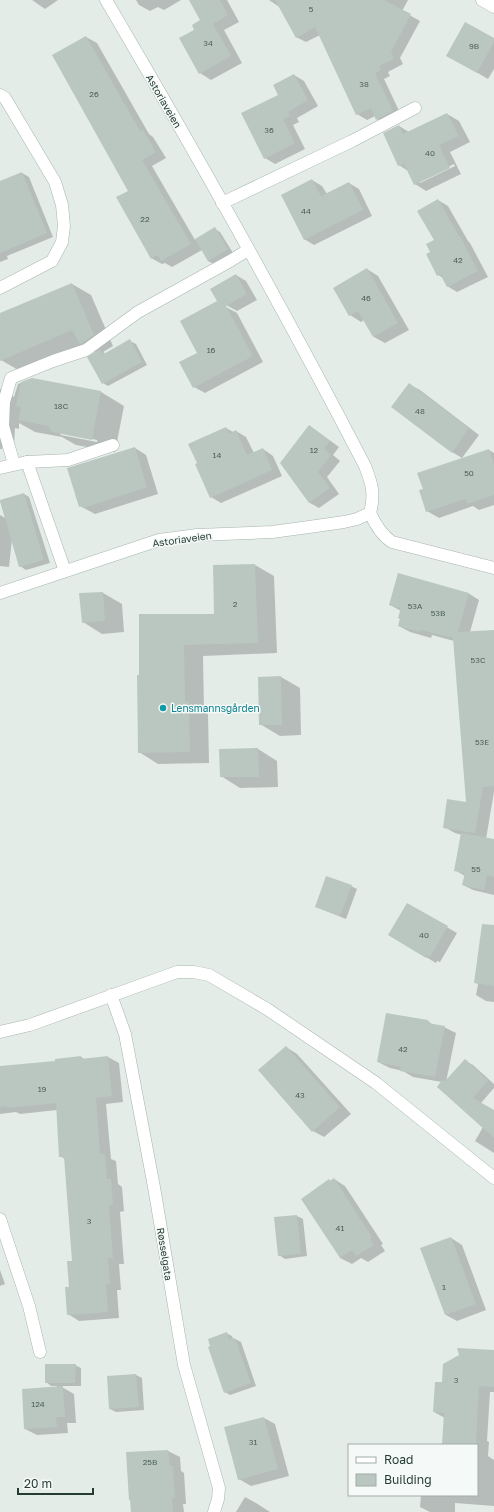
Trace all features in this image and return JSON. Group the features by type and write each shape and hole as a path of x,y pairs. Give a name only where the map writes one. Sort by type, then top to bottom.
{"street":[{"name":"Astoriaveien","path":"0,593 159,540 197,535 272,532 344,522 357,519 370,513 373,502 373,486 365,466 304,348 106,0"},
{"path":"482,0 494,7"},
{"path":"0,95 5,98 55,182 62,206 64,226 62,242 52,261 0,288"},
{"path":"222,203 352,141 415,108"},
{"path":"14,464 3,426 4,402 11,378 53,361 86,350 138,312 248,250"},
{"path":"0,468 27,462 68,460 113,444"},
{"path":"27,462 65,571"},
{"path":"370,513 375,524 386,538 392,542 494,568"},
{"path":"0,1032 30,1025 176,972 194,972 209,975 267,1009 376,1083 494,1178"},
{"name":"Røsselgata","path":"111,995 125,1034 154,1187 184,1365 219,1488 218,1499 214,1512"},
{"path":"0,1219 29,1306 40,1352"}],"building":[{"path":"189,0 220,0 228,15 213,24 231,56 199,74 179,38 194,30 192,25 200,20"},
{"path":"275,0 384,0 411,14 391,52 394,59 379,66 381,70 375,73 393,111 376,120 371,108 356,115 315,27 296,38"},
{"path":"465,22 494,38 494,42 477,73 446,56"},
{"path":"86,36 140,131 143,130 156,152 142,160 191,244 161,261 157,255 151,259 116,197 128,191 52,55"},
{"path":"294,74 308,100 288,112 290,116 283,119 295,143 264,159 241,113 278,95 273,85"},
{"path":"447,113 459,136 439,145 450,168 414,185 404,164 398,166 383,133 399,125 403,134"},
{"path":"22,172 47,233 0,253 0,181"},
{"path":"312,179 321,196 349,182 363,210 304,240 281,195"},
{"path":"438,199 460,236 478,271 447,287 440,274 437,276 426,254 430,252 426,244 434,240 417,211"},
{"path":"215,227 228,249 208,261 195,239"},
{"path":"367,268 398,323 373,337 358,311 349,316 333,288"},
{"path":"236,274 247,294 226,306 253,356 193,388 179,362 197,353 180,321 217,301 210,289"},
{"path":"72,283 94,335 80,344 72,330 0,361 0,313"},
{"path":"130,339 142,362 102,384 87,357 100,349 102,355"},
{"path":"32,378 101,391 92,440 52,432 48,426 18,420 21,407 16,406 21,382"},
{"path":"409,383 469,428 452,453 391,407"},
{"path":"309,425 330,441 324,449 331,455 318,472 330,488 309,503 280,463"},
{"path":"226,427 229,434 236,430 247,455 263,448 272,470 210,498 188,444"},
{"path":"135,447 147,487 83,508 82,506 79,507 67,468"},
{"path":"489,449 494,464 494,495 467,504 465,499 426,512 419,490 423,489 417,473"},
{"path":"24,493 44,560 19,567 0,500"},
{"path":"255,564 258,643 184,645 185,702 189,701 190,752 138,753 137,675 139,675 139,614 214,614 213,565"},
{"path":"398,573 469,593 458,632 494,630 494,786 483,787 475,833 443,828 447,799 466,802 453,638 398,626 400,619 398,618 401,608 389,605"},
{"path":"103,592 105,621 82,623 79,593"},
{"path":"281,676 282,725 259,725 258,677"},
{"path":"258,748 259,777 220,777 219,749"},
{"path":"461,833 494,839 494,877 487,875 484,890 462,885 465,873 454,871"},
{"path":"326,876 352,885 340,916 315,907"},
{"path":"407,903 448,926 430,957 427,955 426,958 388,935"},
{"path":"482,924 494,925 494,986 474,983"},
{"path":"386,1013 428,1020 428,1023 445,1026 435,1077 400,1071 401,1067 377,1062"},
{"path":"286,1046 340,1107 312,1132 258,1070"},
{"path":"81,1056 81,1059 108,1056 112,1096 96,1098 100,1154 105,1154 107,1179 111,1179 113,1205 109,1206 113,1258 108,1258 110,1284 106,1284 108,1312 67,1315 65,1287 69,1287 67,1261 72,1261 64,1157 59,1157 56,1103 7,1108 7,1106 0,1107 0,1066 55,1061 55,1059"},
{"path":"465,1059 488,1080 473,1098 494,1110 494,1138 437,1087 442,1080 445,1081"},
{"path":"334,1178 372,1237 370,1239 374,1245 356,1256 352,1250 340,1258 301,1199 329,1179 330,1181"},
{"path":"297,1215 301,1254 278,1256 274,1217"},
{"path":"451,1237 476,1304 445,1315 420,1248"},
{"path":"227,1332 229,1340 235,1338 251,1383 224,1393 208,1347 210,1346 208,1339"},
{"path":"457,1348 494,1350 494,1387 479,1386 476,1444 442,1444 444,1413 433,1412 435,1382 442,1382 443,1364 459,1355"},
{"path":"45,1364 76,1364 75,1383 45,1383"},
{"path":"136,1374 139,1407 109,1409 107,1376"},
{"path":"63,1386 65,1417 56,1417 57,1427 24,1429 22,1389"},
{"path":"264,1417 278,1469 238,1480 224,1427"},
{"path":"168,1450 170,1466 173,1466 175,1498 172,1498 173,1512 131,1512 126,1452"}],"place":[{"name":"Lensmannsgården","path":"163,708"}]}
